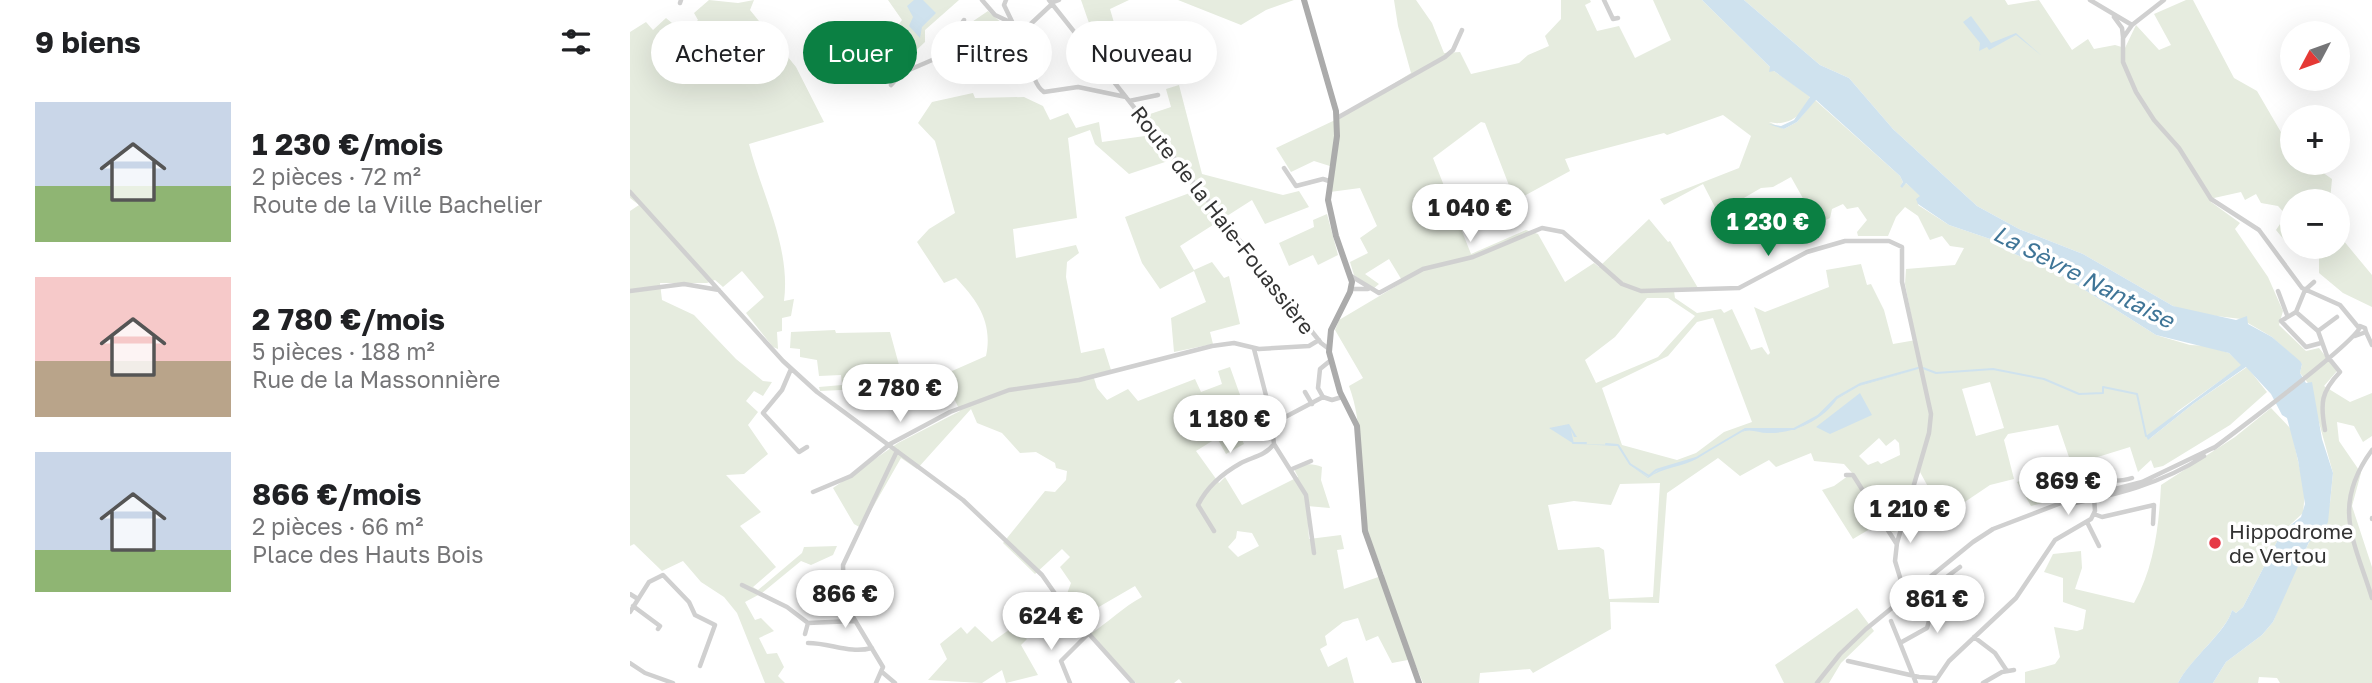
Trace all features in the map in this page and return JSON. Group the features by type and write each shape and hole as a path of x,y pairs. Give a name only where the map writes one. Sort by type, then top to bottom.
{"main road":[{"path":"1304,0 1337,118 1337,142 1329,181 1332,222 1352,287 1329,345 1331,360 1342,397 1357,426 1365,531 1418,683"}],"street":[{"path":"982,0 995,15 1009,21"},
{"path":"1006,0 1004,5 1011,21"},
{"path":"1032,21 1051,2 1059,0"},
{"path":"1604,0 1613,19 1618,18"},
{"path":"2090,0 2131,27"},
{"path":"2123,38 2131,27 2164,0"},
{"name":"Route de la Haie-Fouassière","path":"1051,2 1319,340 1329,345"},
{"path":"2111,15 2122,28 2121,53 2132,85 2148,113 2179,148 2205,192 2222,209 2266,236 2305,290 2340,305 2364,330 2372,345"},
{"path":"2122,28 2131,27"},
{"path":"1337,118 1445,57 1452,50 1462,30"},
{"path":"891,85 902,73 931,61"},
{"path":"1036,84 1044,92 1055,93 1077,87 1128,99 1158,96"},
{"path":"1284,168 1296,186 1329,181"},
{"path":"630,192 791,369 817,392 955,493 1032,566 1133,683"},
{"path":"1352,287 1380,293 1423,269 1473,257 1542,228 1563,232 1622,284 1642,291 1739,288 1807,252 1862,240 1889,241 1902,247 1902,282 1930,425 1897,543 1896,566 1910,594 1928,618 1927,628 1900,643"},
{"path":"1350,276 1369,289"},
{"path":"2314,282 2305,290 2296,312 2287,315 2281,324 2306,347 2321,343"},
{"path":"1352,287 1362,283"},
{"path":"630,291 684,284 720,290"},
{"path":"2278,291 2287,315"},
{"path":"2296,312 2318,331 2328,358 2340,372 2322,394 2320,405 2325,430"},
{"path":"2318,331 2337,317"},
{"path":"1817,683 1840,654 1973,542 2014,519 2037,511 2135,489 2172,474 2215,447 2364,330"},
{"path":"813,492 851,476 889,445 950,412 1009,390 1094,376 1212,346 1234,343 1254,349 1303,347 1319,340"},
{"path":"1254,349 1274,443 1306,495 1314,553"},
{"path":"1331,360 1321,366 1318,388 1323,397 1332,400 1342,397"},
{"path":"791,369 782,390 763,413 799,452 807,447"},
{"path":"1311,389 1318,388"},
{"path":"1305,392 1312,404"},
{"path":"1272,424 1323,397"},
{"path":"1214,531 1198,505 1203,496 1227,471 1264,453 1274,443"},
{"path":"2094,497 2152,477 2215,447"},
{"path":"2372,450 2353,481 2348,510 2351,532 2372,598"},
{"path":"876,683 882,673 882,663 844,602 842,578 848,552 897,451"},
{"path":"1292,469 1311,461"},
{"path":"1846,475 1853,475 1897,543"},
{"path":"1848,661 1935,680 1974,637 2016,598 2055,540 2087,522 2094,514 2095,482 2116,483 2132,478"},
{"path":"2094,514 2102,517 2154,505 2154,524"},
{"path":"2087,522 2099,546"},
{"path":"1918,605 1925,593 1960,567"},
{"path":"659,629 660,626 632,609 649,582 663,575 689,602 695,615 715,625 700,666"},
{"path":"742,585 787,607 808,623 854,621"},
{"path":"630,594 638,599"},
{"path":"1891,621 1916,683"},
{"path":"805,634 808,623"},
{"path":"1070,683 1061,661 1088,634"},
{"path":"1974,637 1996,653 2007,671"},
{"path":"808,643 823,643 849,651 872,648"},
{"path":"630,663 645,673 673,683"},
{"path":"1983,683 2014,670"},
{"path":"882,673 895,683"}],"shaded area":[{"path":"709,0 738,3 754,0 750,10 759,21 697,21 694,13"},
{"path":"888,0 959,0 935,21 931,21 925,30 925,42 917,50 917,21 902,20"},
{"path":"1081,0 1129,0 1110,9 1114,21 1088,21"},
{"path":"1178,0 1294,0 1266,10 1241,25"},
{"path":"1394,0 1416,0 1432,23 1444,53 1460,52 1471,74 1519,63 1528,55 1549,46 1545,36 1561,19 1561,0 1590,0 1591,2 1585,5 1597,31 1619,26 1635,58 1671,40 1653,0 1702,0 1774,71 1810,96 1804,109 1795,118 1782,123 1769,122 1784,129 1797,122 1815,100 1900,176 1903,182 1900,186 1906,183 1921,196 1918,205 1949,225 1993,240 2004,249 2061,275 2156,335 2229,353 2242,365 2178,411 2148,440 2193,404 2247,367 2267,392 2230,425 2163,466 2154,468 2151,460 2138,472 2130,447 2088,460 2096,489 2031,506 2017,482 2071,463 2058,425 2008,434 2004,440 2014,479 1990,485 1944,516 1920,472 1897,531 1892,532 1885,520 1853,539 1822,490 1834,486 1852,473 1844,464 1814,461 1811,453 1776,467 1769,460 1740,476 1718,458 1667,493 1659,603 1610,602 1611,629 1533,673 1530,669 1480,673 1479,683 1423,683 1413,659 1392,663 1378,636 1366,641 1358,618 1343,622 1325,636 1327,645 1320,649 1328,667 1347,657 1354,683 1182,683 1179,679 1174,683 1136,683 1090,634 1142,597 1135,586 1078,619 1064,602 1071,583 1060,567 1070,557 1062,549 1035,574 1003,543 1045,491 1055,492 1066,480 1067,471 1056,468 1055,463 1036,452 1020,453 1002,433 977,423 971,409 917,469 901,458 861,528 854,524 833,488 898,443 960,411 943,375 986,356 987,333 977,304 956,278 944,283 917,242 929,229 955,213 935,141 918,123 932,102 973,93 975,98 1024,97 1043,106 1050,120 1068,113 1076,128 1099,122 1102,142 1152,135 1156,131 1144,116 1171,107 1166,89 1179,85 1202,174 1283,195 1299,191 1309,207 1265,224 1252,200 1180,246 1194,270 1212,262 1224,278 1229,276 1240,324 1210,332 1213,344 1174,352 1171,318 1206,302 1194,271 1160,289 1142,263 1125,217 1195,191 1171,160 1129,174 1095,144 1090,130 1068,138 1077,218 1013,229 1016,258 1076,245 1079,253 1067,262 1066,277 1081,353 1104,348 1111,370 1093,375 1097,388 1107,400 1128,389 1138,401 1195,379 1201,392 1222,384 1218,371 1230,367 1244,406 1230,413 1244,444 1226,454 1217,438 1196,451 1219,483 1225,477 1242,505 1298,477 1294,469 1298,467 1308,464 1322,467 1321,480 1330,508 1307,506 1309,539 1341,535 1344,549 1337,550 1344,589 1384,575 1365,517 1359,434 1349,386 1363,378 1335,330 1339,320 1403,282 1389,259 1365,274 1379,284 1373,289 1354,275 1350,262 1368,253 1360,238 1377,226 1360,188 1330,192 1333,167 1314,161 1291,172 1276,148 1333,121 1411,73","holes":["1723,115 1751,136 1739,168 1660,199 1664,205 1703,184 1718,213 1761,188 1773,187 1791,177 1809,209 1782,224 1785,230 1781,232 1786,239 1830,218 1832,209 1843,204 1847,209 1858,207 1867,220 1857,232 1858,236 1888,236 1896,217 1905,207 1918,216 1930,240 1942,236 1950,246 1964,248 1955,265 1906,269 1905,284 1916,340 1893,344 1884,310 1871,284 1867,285 1861,264 1826,270 1829,287 1765,312 1754,307 1770,353 1768,355 1762,347 1751,350 1732,309 1724,313 1721,309 1697,313 1675,298 1674,291 1698,288 1670,241 1668,242 1649,219 1599,267 1594,263 1565,282 1538,234 1526,230 1471,254 1433,158 1481,122 1485,123 1515,201 1570,171 1565,159 1664,133 1667,135","1647,298 1668,298 1695,316 1658,357 1596,383 1585,360 1615,337","1713,318 1752,422 1724,432 1696,453 1677,460 1622,445 1602,388 1668,356 1697,322","1990,382 2004,428 1976,436 1962,389","1879,438 1886,446 1895,439 1899,443 1900,455 1881,464 1878,461 1868,465 1859,456","1660,483 1653,597 1609,599 1604,550 1599,547 1558,550 1548,505 1574,501 1611,505 1620,484","1237,531 1252,533 1259,546 1238,557 1228,547 1236,538"]},
{"path":"1744,0 2005,0 2008,5 2039,0 2072,50 2088,39 2094,49 2115,45 2125,48 2136,25 2159,50 2171,45 2154,14 2186,0 2193,0 2234,78 2257,91 2280,130 2280,175 2326,175 2332,179 2331,189 2280,189 2280,208 2261,203 2256,194 2245,200 2241,192 2214,198 2211,202 2240,223 2235,229 2268,277 2283,311 2279,325 2306,351 2319,348 2337,371 2324,386 2350,402 2372,393 2372,436 2363,442 2354,426 2337,422 2339,441 2361,473 2352,506 2372,567 2372,683 2280,683 2277,678 2259,677 2258,683 2213,683 2226,662 2262,635 2273,622 2293,573 2330,503 2333,473 2308,383 2300,373 2302,364 2272,337 2241,319 2192,313 2173,306 2083,254 2019,229 1977,206 1893,129 1849,78 1820,65"},
{"path":"988,11 999,21 973,21"},
{"path":"646,22 651,28 651,84 789,84 789,58 824,122 749,144 779,241 785,281 784,301 794,299 791,316 782,318 782,331 777,332 778,349 773,347 746,313 764,297 742,271 723,287 715,280 707,283 660,283 662,300 694,315 736,359 763,381 772,382 763,396 754,391 746,401 758,412 748,425 768,454 744,474 726,475 761,512 740,526 776,567 753,587 758,590 802,553 804,547 837,546 833,555 811,565 801,561 762,593 745,602 755,620 761,618 774,631 759,638 767,654 777,653 784,667 778,676 785,683 765,683 737,613 724,597 701,582 683,561 662,571 634,544 630,546 630,211 639,205 630,198 630,32"},
{"path":"1327,214 1338,255 1318,265 1313,255 1289,266 1279,243 1314,227 1313,220"},
{"path":"2350,248 2372,275 2372,307 2343,293 2319,273 2319,259 2350,259"},
{"path":"835,330 836,333 890,332 905,387 820,391 819,387 842,385 841,375 819,376 817,360 800,357 800,349 790,348 791,332"},
{"name":"Hippodrome de Vertou","path":"2271,408 2291,429 2305,492 2303,513 2282,532 2243,607 2236,613 2232,610 2229,618 2178,683 2025,683 2025,672 2055,664 2060,657 2054,627 2077,631 2083,629 2086,610 2063,602 2063,578 2044,572 2053,554 2081,551 2082,568 2075,589 2134,603 2146,576 2154,546 2161,485 2235,437"},
{"path":"1857,608 1874,631 1841,663 1829,683 1784,683 1775,665"},
{"path":"975,626 992,642 1013,627 1027,639 1021,645 1038,675 1006,683 1002,670 982,683 928,680 947,659 940,644 961,627 967,634"}],"water":[{"path":"914,0 923,0 936,13 922,27 920,38 917,35 917,21 911,21 913,17 907,6"},
{"name":"La Sèvre Nantaise","path":"1702,0 1744,0 1820,65 1849,78 1893,129 1977,206 2019,229 2083,254 2173,306 2236,320 2247,316 2248,324 2272,337 2300,361 2300,373 2306,383 2312,382 2322,439 2333,473 2328,522 2322,534 2309,542 2273,622 2262,635 2226,662 2213,683 2178,683 2223,627 2232,610 2236,613 2243,607 2282,532 2301,517 2305,504 2298,460 2287,418 2282,415 2271,394 2246,367 2148,440 2146,436 2241,365 2229,353 2156,335 2061,275 2004,249 1993,240 1949,225 1918,204 1916,199 1920,196 1906,183 1902,188 1900,176 1816,100 1797,122 1784,129 1768,124 1781,126 1794,120 1810,97 1774,71 1769,72 1770,67"},
{"path":"1971,16 1991,43 2016,33 2042,56 2016,35 1989,50 1987,47 1979,51 1980,43 1963,22"},
{"path":"1919,369 1859,386 1837,399 1815,420 1797,428 1819,416 1837,398 1859,385"},
{"path":"1860,393 1872,415 1830,434 1816,427"},
{"path":"1569,424 1577,437 1574,437 1571,430 1574,444 1549,428"},
{"path":"1750,430 1791,430 1764,433"},
{"path":"1574,444 1619,445 1631,465 1648,477 1659,470 1709,451 1692,461 1648,478 1630,465 1618,446"}],"waterway":[{"path":"1606,444 1618,445 1630,464 1649,476 1656,470 1696,458 1745,429 1794,429 1818,416 1837,397 1860,384 1918,368"},
{"path":"1923,368 1936,373 1993,369 2044,379 2079,394 2103,393 2103,387 2137,394 2146,436"},
{"path":"1573,443 1586,443"}],"place":[{"name":"Hippodrome de Vertou","path":"2215,543"}]}
